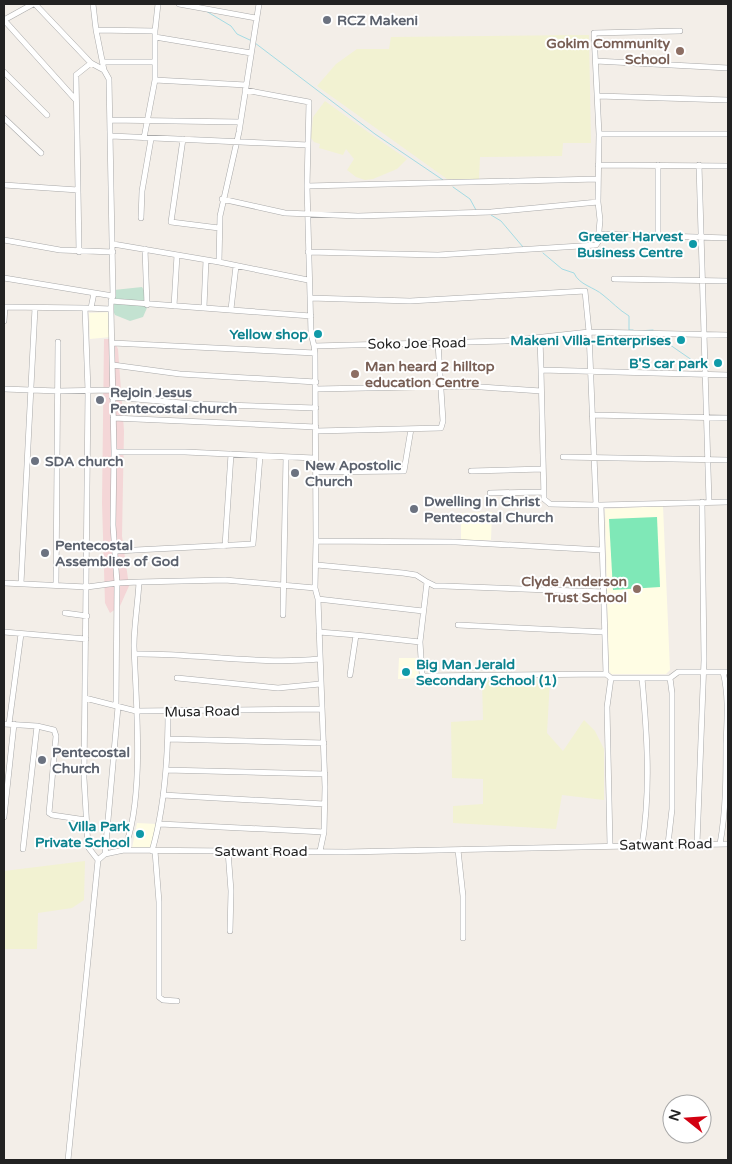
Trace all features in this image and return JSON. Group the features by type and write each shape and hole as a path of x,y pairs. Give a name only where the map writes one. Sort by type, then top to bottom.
{"street":[{"path":"76,99 4,20 34,4 91,62 104,70"},
{"path":"93,4 104,70 109,79 113,244 111,310 117,583 117,706 105,854"},
{"path":"144,138 155,80 155,34 158,4"},
{"path":"179,4 256,18"},
{"path":"219,262 219,228 222,199 237,142 259,4"},
{"path":"96,30 155,34 251,53"},
{"path":"308,252 401,255 476,254 596,245 600,234 598,202 598,96 594,33 597,31 680,31"},
{"path":"596,61 728,68"},
{"path":"79,252 76,74 91,62"},
{"path":"104,62 155,62"},
{"path":"4,72 47,116"},
{"path":"155,80 246,88 309,102 307,186 308,280 316,386 314,458 316,472 317,565 315,588 318,599 325,774 324,832 320,851"},
{"path":"598,96 728,100"},
{"path":"4,118 41,153"},
{"path":"110,120 240,122"},
{"path":"599,134 728,134"},
{"path":"110,136 308,145"},
{"path":"141,218 142,192 151,138"},
{"path":"183,139 171,222 219,228"},
{"path":"598,165 728,166"},
{"path":"658,165 658,236"},
{"path":"699,165 702,238 701,280 708,417 709,502"},
{"path":"307,186 598,179"},
{"path":"4,185 78,190"},
{"path":"222,199 285,214 307,216 386,216 491,212 598,202"},
{"path":"600,234 728,238"},
{"path":"4,240 79,252 113,252"},
{"path":"113,244 219,262 308,280"},
{"path":"145,249 147,305"},
{"path":"174,306 177,255"},
{"path":"204,307 206,260"},
{"path":"231,309 236,266"},
{"path":"4,278 147,305 204,307 311,316"},
{"path":"614,279 728,281"},
{"path":"310,298 410,301 583,290 586,294 593,458 602,550 604,632 609,676 607,707 610,845"},
{"path":"91,308 94,294"},
{"path":"4,321 4,307 111,310"},
{"path":"21,583 35,308"},
{"path":"68,1160 98,860 89,850 84,778 88,586 85,544 88,391 85,308"},
{"name":"Soko Joe Road","path":"314,346 540,338 589,332 728,335"},
{"path":"540,338 544,499 550,504 598,505 728,502"},
{"path":"56,584 58,342"},
{"path":"113,343 315,353"},
{"path":"112,418 316,429 441,428 438,343"},
{"path":"113,365 153,372 316,386 441,386 541,391"},
{"path":"541,370 728,375"},
{"path":"4,389 30,391 112,390"},
{"path":"112,397 194,404 316,408"},
{"path":"592,415 728,418"},
{"path":"316,472 404,471 410,429"},
{"path":"114,452 231,454 314,458"},
{"path":"225,546 231,454"},
{"path":"116,551 252,545 254,543 260,456"},
{"path":"283,615 286,457"},
{"path":"563,457 728,460"},
{"path":"471,471 543,469"},
{"path":"490,493 543,492"},
{"path":"697,844 702,673 704,660 702,502"},
{"path":"316,541 456,542 602,550"},
{"path":"317,565 402,573 416,576 434,586 604,592"},
{"path":"4,583 88,586 139,582 225,580 315,588"},
{"path":"124,850 134,817 135,654 139,582"},
{"path":"426,582 420,642 422,674 424,676 609,676 670,678 678,672 725,672 727,712 726,791 725,817 720,844"},
{"path":"318,599 424,611"},
{"path":"65,613 87,616"},
{"path":"458,625 604,632"},
{"path":"4,632 86,639"},
{"path":"319,632 420,642"},
{"path":"4,817 9,724 21,634"},
{"path":"350,675 356,636"},
{"path":"135,654 187,654 292,661 319,659"},
{"path":"177,678 278,688 320,684"},
{"path":"642,678 647,775 646,821 642,845"},
{"path":"668,844 672,809 672,693 670,678"},
{"name":"Musa Road","path":"85,698 136,711 321,709"},
{"path":"168,712 166,770 160,824 153,851 159,902 159,997 163,1000 176,1002"},
{"path":"9,724 52,729 56,736 49,814 86,820"},
{"path":"23,849 37,726"},
{"path":"168,739 324,743"},
{"path":"166,770 325,774"},
{"path":"163,795 324,804"},
{"path":"160,824 324,832"},
{"name":"Satwant Road","path":"98,860 105,854 124,850 458,850 610,845 728,844"},
{"path":"458,850 463,896 463,938"},
{"path":"228,851 232,891 230,931"}],"shaded area":[{"path":"110,312 111,337 90,339 89,313"},
{"path":"104,339 113,339 118,349 124,431 122,536 129,586 120,606 110,613 105,603 102,503"},
{"name":"Clyde Anderson Trust School","path":"663,506 670,670 666,674 611,674 609,670 605,509"},
{"path":"492,512 491,540 461,540 461,513"},
{"path":"399,658 420,658 421,678 398,679"},
{"path":"137,823 157,824 152,850 132,848"}],"green space":[{"path":"589,35 591,143 563,143 562,156 480,157 479,179 447,179 317,86 336,64 357,49 389,49 391,37"},
{"path":"325,101 407,159 397,169 373,179 365,180 356,177 347,170 354,159 346,149 343,155 319,148 320,144 314,142 311,138 313,117"},
{"path":"142,287 150,301 143,317 130,321 115,315 110,303 114,290"},
{"path":"657,517 660,587 613,590 609,519"},
{"path":"550,679 547,733 563,751 584,720 595,731 604,749 604,800 562,795 556,829 453,823 453,806 483,804 483,779 452,778 451,722 483,720 482,680"},
{"path":"85,861 84,900 72,908 38,913 37,949 4,949 4,871"}],"waterway":[{"path":"206,11 231,26 237,34 252,41"},
{"path":"255,43 375,134 443,180"},
{"path":"453,187 470,199 476,210"},
{"path":"491,215 501,221 523,247"},
{"path":"543,253 562,269 574,273 579,280 599,292 629,316 629,330 633,330"},
{"path":"639,331 653,330"},
{"path":"660,338 702,367"}],"place":[{"name":"RCZ Makeni","path":"327,20"},
{"name":"Gokim Community School","path":"680,51"},
{"name":"Greeter Harvest Business Centre","path":"693,244"},
{"name":"Yellow shop","path":"318,334"},
{"name":"Makeni Villa-Enterprises","path":"681,340"},
{"name":"B'S car park","path":"718,363"},
{"name":"Man heard 2 hilltop education Centre","path":"355,374"},
{"name":"Rejoin Jesus Pentecostal church","path":"100,400"},
{"name":"SDA church","path":"35,461"},
{"name":"New Apostolic Church","path":"295,473"},
{"name":"Dwelling In Christ Pentecostal Church","path":"414,509"},
{"name":"Pentecostal Assemblies of God","path":"45,553"},
{"name":"Clyde Anderson Trust School","path":"637,589"},
{"name":"Big Man Jerald Secondary School (1)","path":"406,672"},
{"name":"Pentecostal Church","path":"42,760"},
{"name":"Villa Park Private School","path":"140,834"}]}
